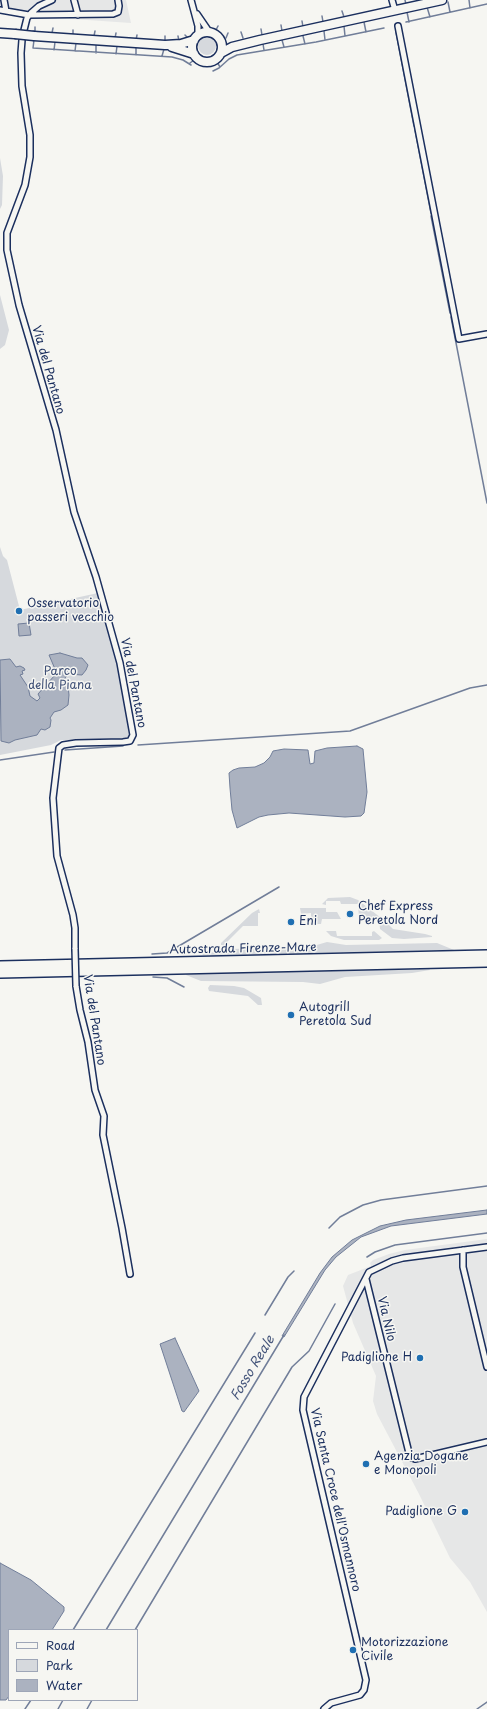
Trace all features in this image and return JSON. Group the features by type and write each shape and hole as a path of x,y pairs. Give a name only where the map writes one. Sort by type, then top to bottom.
{"highway":[{"name":"Autostrada Firenze-Mare","path":"0,966 487,955"},
{"name":"Autostrada Firenze-Mare","path":"0,973 487,962"}],"main road":[{"path":"196,38 192,45 194,54 199,60 209,62 216,59 221,53 232,47 250,42 386,13 397,8 442,0"},
{"path":"0,33 165,45 181,44 206,32 231,42 250,42"},
{"path":"219,38 222,45 221,53"},
{"path":"165,45 194,54"}],"street":[{"path":"4,0 3,11 29,15 113,14 118,12 118,0"},
{"path":"24,30 25,22 29,15 39,6 52,0"},
{"path":"74,0 78,15"},
{"path":"191,0 198,26 196,38"},
{"path":"392,0 397,8"},
{"path":"195,11 210,33"},
{"path":"398,26 459,339 487,334"},
{"name":"Via del Pantano","path":"22,40 22,86 30,134 30,157 25,185 7,233 7,250 19,306 56,430 74,512 96,577 119,657 133,735 130,741 76,743 63,745 59,748 53,798 57,856 73,915 75,928 76,986 78,999 88,1042 95,1090 104,1116 103,1135 120,1213 130,1274"},
{"path":"366,1278 370,1271 392,1261 487,1247"},
{"path":"463,1250 463,1266 487,1367"},
{"name":"Via Nilo","path":"366,1278 408,1455 413,1459 487,1442"},
{"name":"Via Santa Croce dell'Osmannoro","path":"324,1709 330,1704 352,1698 363,1692 365,1686 365,1673 302,1402 366,1278"}],"shaded area":[{"path":"0,0 126,0 131,23 0,14"},
{"path":"487,1239 487,1612 470,1582 450,1558 419,1494 377,1414 373,1401 376,1376 353,1323 343,1286 348,1275 371,1266 370,1263 373,1260 389,1254 405,1250"}],"green space":[{"path":"203,37 211,37 216,42 214,53 211,55 203,55 198,50 198,42"},
{"path":"0,158 3,176 2,205 0,209"},
{"path":"0,295 9,330 5,345 0,349"},
{"name":"Parco della Piana","path":"0,547 3,556 7,560 20,610 98,593 117,662 131,730 128,738 120,740 61,740 51,745 0,755"},
{"path":"350,897 358,900 393,929 425,934 432,937 404,939 392,938 380,929 379,918 359,918 358,904 341,904 340,901 326,901 326,905 322,904 328,898"},
{"path":"300,908 326,908 326,912 337,912 341,919 322,919 321,924 316,924 311,920 311,913 301,914"},
{"path":"259,909 260,913 258,913 258,926 243,926 224,945 221,945 221,943 252,913"},
{"path":"326,931 336,931 337,936 372,936 372,932 374,931 382,938 379,940 344,940 331,936"},
{"path":"327,942 346,945 437,943 454,950 202,955 231,949 310,947"},
{"path":"429,968 430,970 412,973 345,977 320,984 303,982 201,981 186,975 187,973"},
{"path":"210,985 244,988 261,998 262,1005 258,1005 248,996 209,991 208,988"}],"water":[{"path":"29,623 31,635 19,636 18,624"},
{"path":"60,653 82,658 88,665 82,675 68,674 65,678 64,682 68,686 69,695 68,705 61,710 54,712 50,718 50,727 45,730 41,729 37,735 15,740 9,743 1,741 0,660 10,659 16,667 20,666 24,668 25,670 22,671 23,674 20,675 28,687 30,696 37,701 40,698 38,694 55,675 55,669 49,655"},
{"path":"357,746 363,749 367,792 364,813 361,816 345,817 289,813 268,815 259,817 237,828 232,810 230,788 229,773 233,770 255,767 264,763 273,751 284,749 308,750 310,764 314,763 315,751 327,748"},
{"path":"487,1210 487,1214 391,1226 361,1237 336,1257 325,1270 284,1337 282,1336 320,1273 332,1257 352,1240 380,1226 406,1220"},
{"path":"175,1338 199,1391 184,1412 182,1411 160,1344"},
{"path":"0,1563 31,1580 64,1607 64,1611 53,1629 8,1629 8,1697 6,1700 0,1700"}],"waterway":[{"path":"405,0 406,4"},
{"path":"469,0 470,8"},
{"path":"448,2 450,12"},
{"path":"406,22 487,4"},
{"path":"427,7 430,17"},
{"path":"342,11 344,17"},
{"path":"407,12 409,22"},
{"path":"322,16 323,22"},
{"path":"302,21 303,27"},
{"path":"364,22 366,32"},
{"path":"201,24 202,28"},
{"path":"281,25 282,31"},
{"path":"216,30 218,26"},
{"path":"344,26 345,36"},
{"path":"35,27 35,32"},
{"path":"52,33 53,28"},
{"path":"213,71 237,55 316,42 384,28"},
{"path":"261,29 262,35"},
{"path":"73,30 73,35"},
{"path":"94,36 95,31"},
{"path":"324,31 325,40"},
{"path":"241,32 243,38"},
{"path":"396,32 414,126"},
{"path":"115,38 116,33"},
{"path":"226,38 228,33"},
{"path":"136,40 137,35"},
{"path":"185,35 188,38"},
{"path":"165,36 165,41"},
{"path":"178,36 179,41"},
{"path":"303,36 305,44"},
{"path":"34,40 33,48 172,57 183,60 191,65"},
{"path":"282,40 284,47"},
{"path":"54,50 55,42"},
{"path":"75,51 76,43"},
{"path":"263,44 264,50"},
{"path":"96,45 96,53"},
{"path":"116,54 117,46"},
{"path":"136,48 136,55"},
{"path":"162,56 164,49"},
{"path":"190,63 194,60"},
{"path":"217,62 220,67"},
{"path":"415,130 431,213"},
{"path":"431,216 450,313"},
{"path":"451,317 487,503"},
{"path":"138,745 350,731 470,688 487,685"},
{"path":"65,750 123,746"},
{"path":"0,760 54,752"},
{"path":"152,954 167,953 279,887"},
{"path":"153,977 167,978 184,987"},
{"path":"329,1228 340,1217 363,1205 381,1200 487,1186"},
{"path":"367,1257 375,1252 395,1245 487,1233"},
{"path":"265,1315 288,1277 294,1271"},
{"path":"136,1629 292,1367 309,1351 335,1304"},
{"path":"74,1629 255,1333"},
{"name":"Fosso Reale","path":"107,1629 284,1335"},
{"path":"25,1709 30,1701"},
{"name":"Fosso Reale","path":"58,1709 62,1701"},
{"path":"87,1709 91,1701"},
{"path":"477,1709 487,1702"}],"place":[{"name":"Osservatorio passeri vecchio","path":"19,611"},
{"name":"Chef Express Peretola Nord","path":"350,914"},
{"name":"Eni","path":"291,922"},
{"name":"Autogrill Peretola Sud","path":"291,1015"},
{"name":"Padiglione H","path":"420,1358"},
{"name":"Agenzia Dogane e Monopoli","path":"366,1464"},
{"name":"Padiglione G","path":"465,1512"},
{"name":"Motorizzazione Civile","path":"353,1650"}]}
